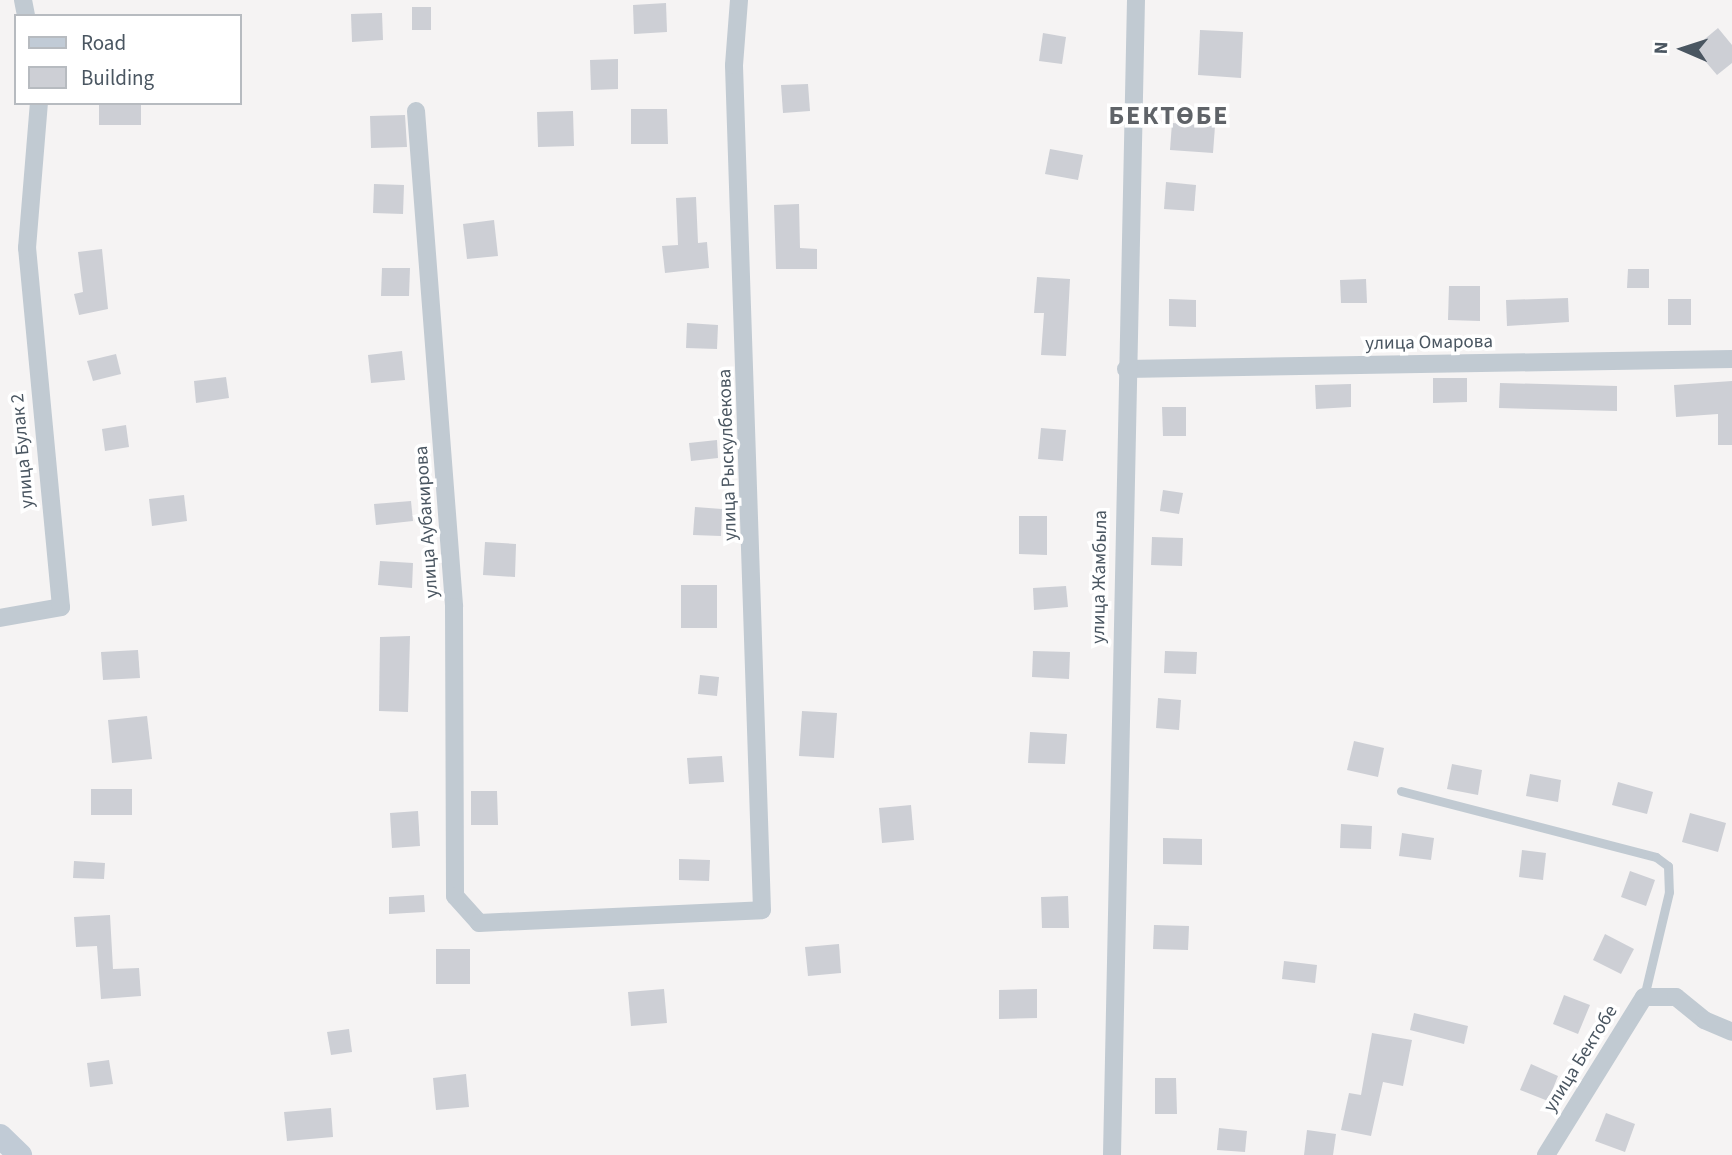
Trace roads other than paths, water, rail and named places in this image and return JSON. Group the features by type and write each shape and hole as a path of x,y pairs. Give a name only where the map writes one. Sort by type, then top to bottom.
{"main road":[{"path":"0,1136 20,1155"}],"street":[{"name":"улица Рыскулбекова","path":"478,923 762,910 734,65 740,0"},
{"name":"улица Жамбыла","path":"1112,1155 1126,369 1136,0"},
{"name":"улица Булак 2","path":"0,618 61,607 27,248 39,105"},
{"name":"улица Аубакирова","path":"416,111 454,607 455,896 478,923"},
{"name":"улица Омарова","path":"1126,369 1732,359"},
{"name":"улица Бектобе","path":"1546,1155 1644,997 1676,997 1704,1020 1732,1032"}],"lane":[{"path":"1401,791 1656,857 1668,866 1668,892 1644,997"}],"district":[{"name":"БЕКТӨБЕ","path":"1169,116"}]}
